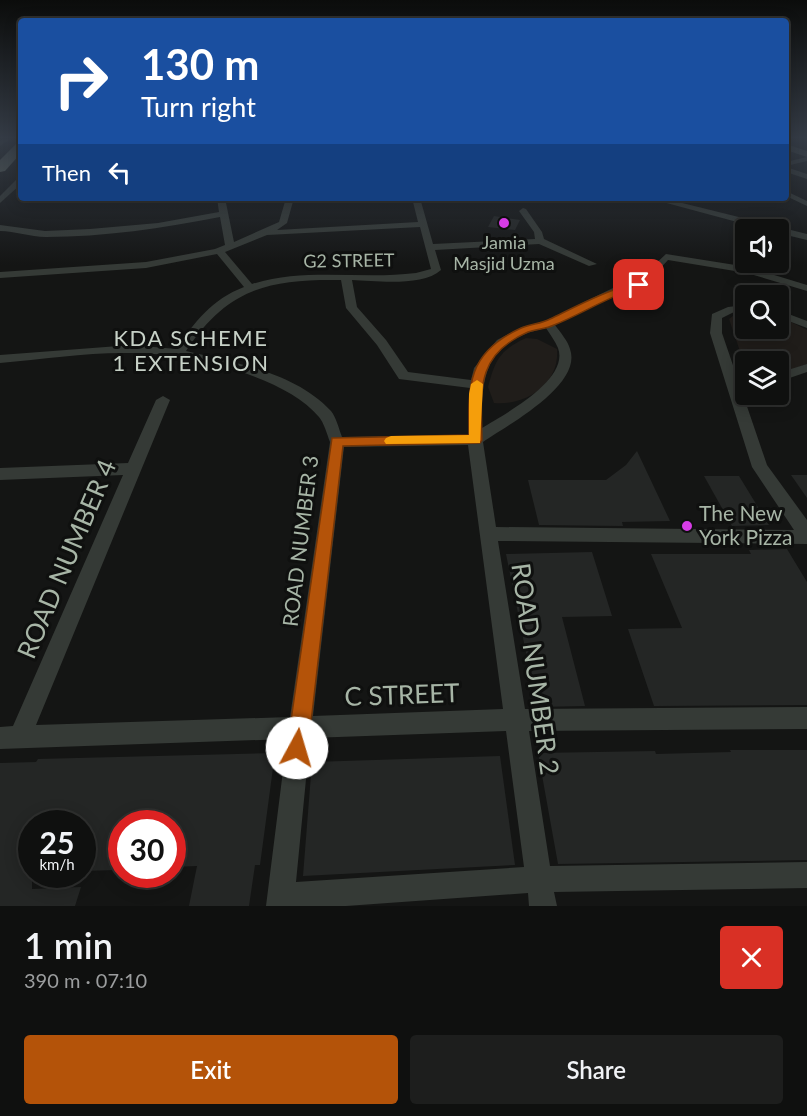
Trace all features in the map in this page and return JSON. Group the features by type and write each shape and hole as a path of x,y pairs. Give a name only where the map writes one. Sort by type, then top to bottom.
{"street":[{"path":"0,201 18,187"},
{"path":"789,195 807,204"},
{"path":"222,201 225,248 249,286"},
{"path":"0,275 159,263 225,248 267,233 283,223 289,201"},
{"name":"G2 STREET","path":"179,353 205,316 231,296 249,286 312,276 390,278 428,275 436,270 417,201"},
{"path":"664,201 807,237"},
{"path":"523,211 538,232 540,241"},
{"path":"0,228 16,228 42,234 90,231 165,226 224,214"},
{"path":"267,233 422,224"},
{"path":"431,247 540,241 592,264"},
{"name":"ROAD NUMBER 2","path":"543,906 475,440 477,385 480,368 501,343 526,329 549,324 617,290 639,285 666,257 748,270 807,288"},
{"path":"346,277 352,308 382,343 404,376 477,385"},
{"path":"735,309 716,316 716,333 735,377"},
{"path":"789,318 807,325"},
{"path":"337,442 475,440 539,398 557,378 563,367 565,350 549,324"},
{"name":"ROAD NUMBER 3","path":"0,359 132,349 179,353 246,369 292,388 326,415 337,442 300,727 281,902"},
{"path":"789,374 807,368"},
{"name":"ROAD NUMBER 4","path":"10,738 163,400"},
{"path":"744,405 760,467 807,536"},
{"path":"0,474 133,469"},
{"path":"490,534 807,536"},
{"name":"C STREET","path":"10,738 516,720 807,718"},
{"path":"281,902 539,879 807,874"}],"shaded area":[{"path":"735,314 735,337 729,319"},
{"path":"789,321 807,330 807,364 789,370 789,351 740,351 736,339 789,339"},
{"path":"526,338 537,339 557,349 553,373 539,390 529,396 518,401 494,403 488,387 496,363 510,347"}],"building":[{"name":"Jamia Masjid Uzma","path":"494,216 520,220 515,230 488,227"},
{"path":"637,451 670,521 622,522 623,526 539,525 528,480 606,480 626,465"},
{"path":"791,475 807,475 807,498"},
{"path":"704,476 739,476 769,525 732,526"},
{"path":"787,549 807,582 807,705 654,706 628,629 682,628 651,554 751,554 749,550"},
{"path":"592,552 612,616 562,617 585,706 537,707 506,554"},
{"path":"730,750 807,750 807,860 558,864 538,753 655,751 656,754 731,752"},
{"path":"275,753 260,865 255,865 249,906 189,906 197,866 186,866 186,810 108,810 108,870 96,871 96,810 18,810 18,888 81,888 75,906 0,906 0,763 36,762 38,759"},
{"path":"500,756 515,865 303,876 312,762"}],"slow traffic":[{"path":"391,441 475,440 477,384"}],"place":[{"name":"Jamia Masjid Uzma","path":"504,223"},
{"name":"The New York Pizza","path":"687,526"}],"district":[{"name":"KDA SCHEME 1 EXTENSION","path":"191,350"}],"route":[{"path":"297,748 337,442 475,440 475,394 480,368 501,343 526,329 549,324 617,290 639,285"}]}
